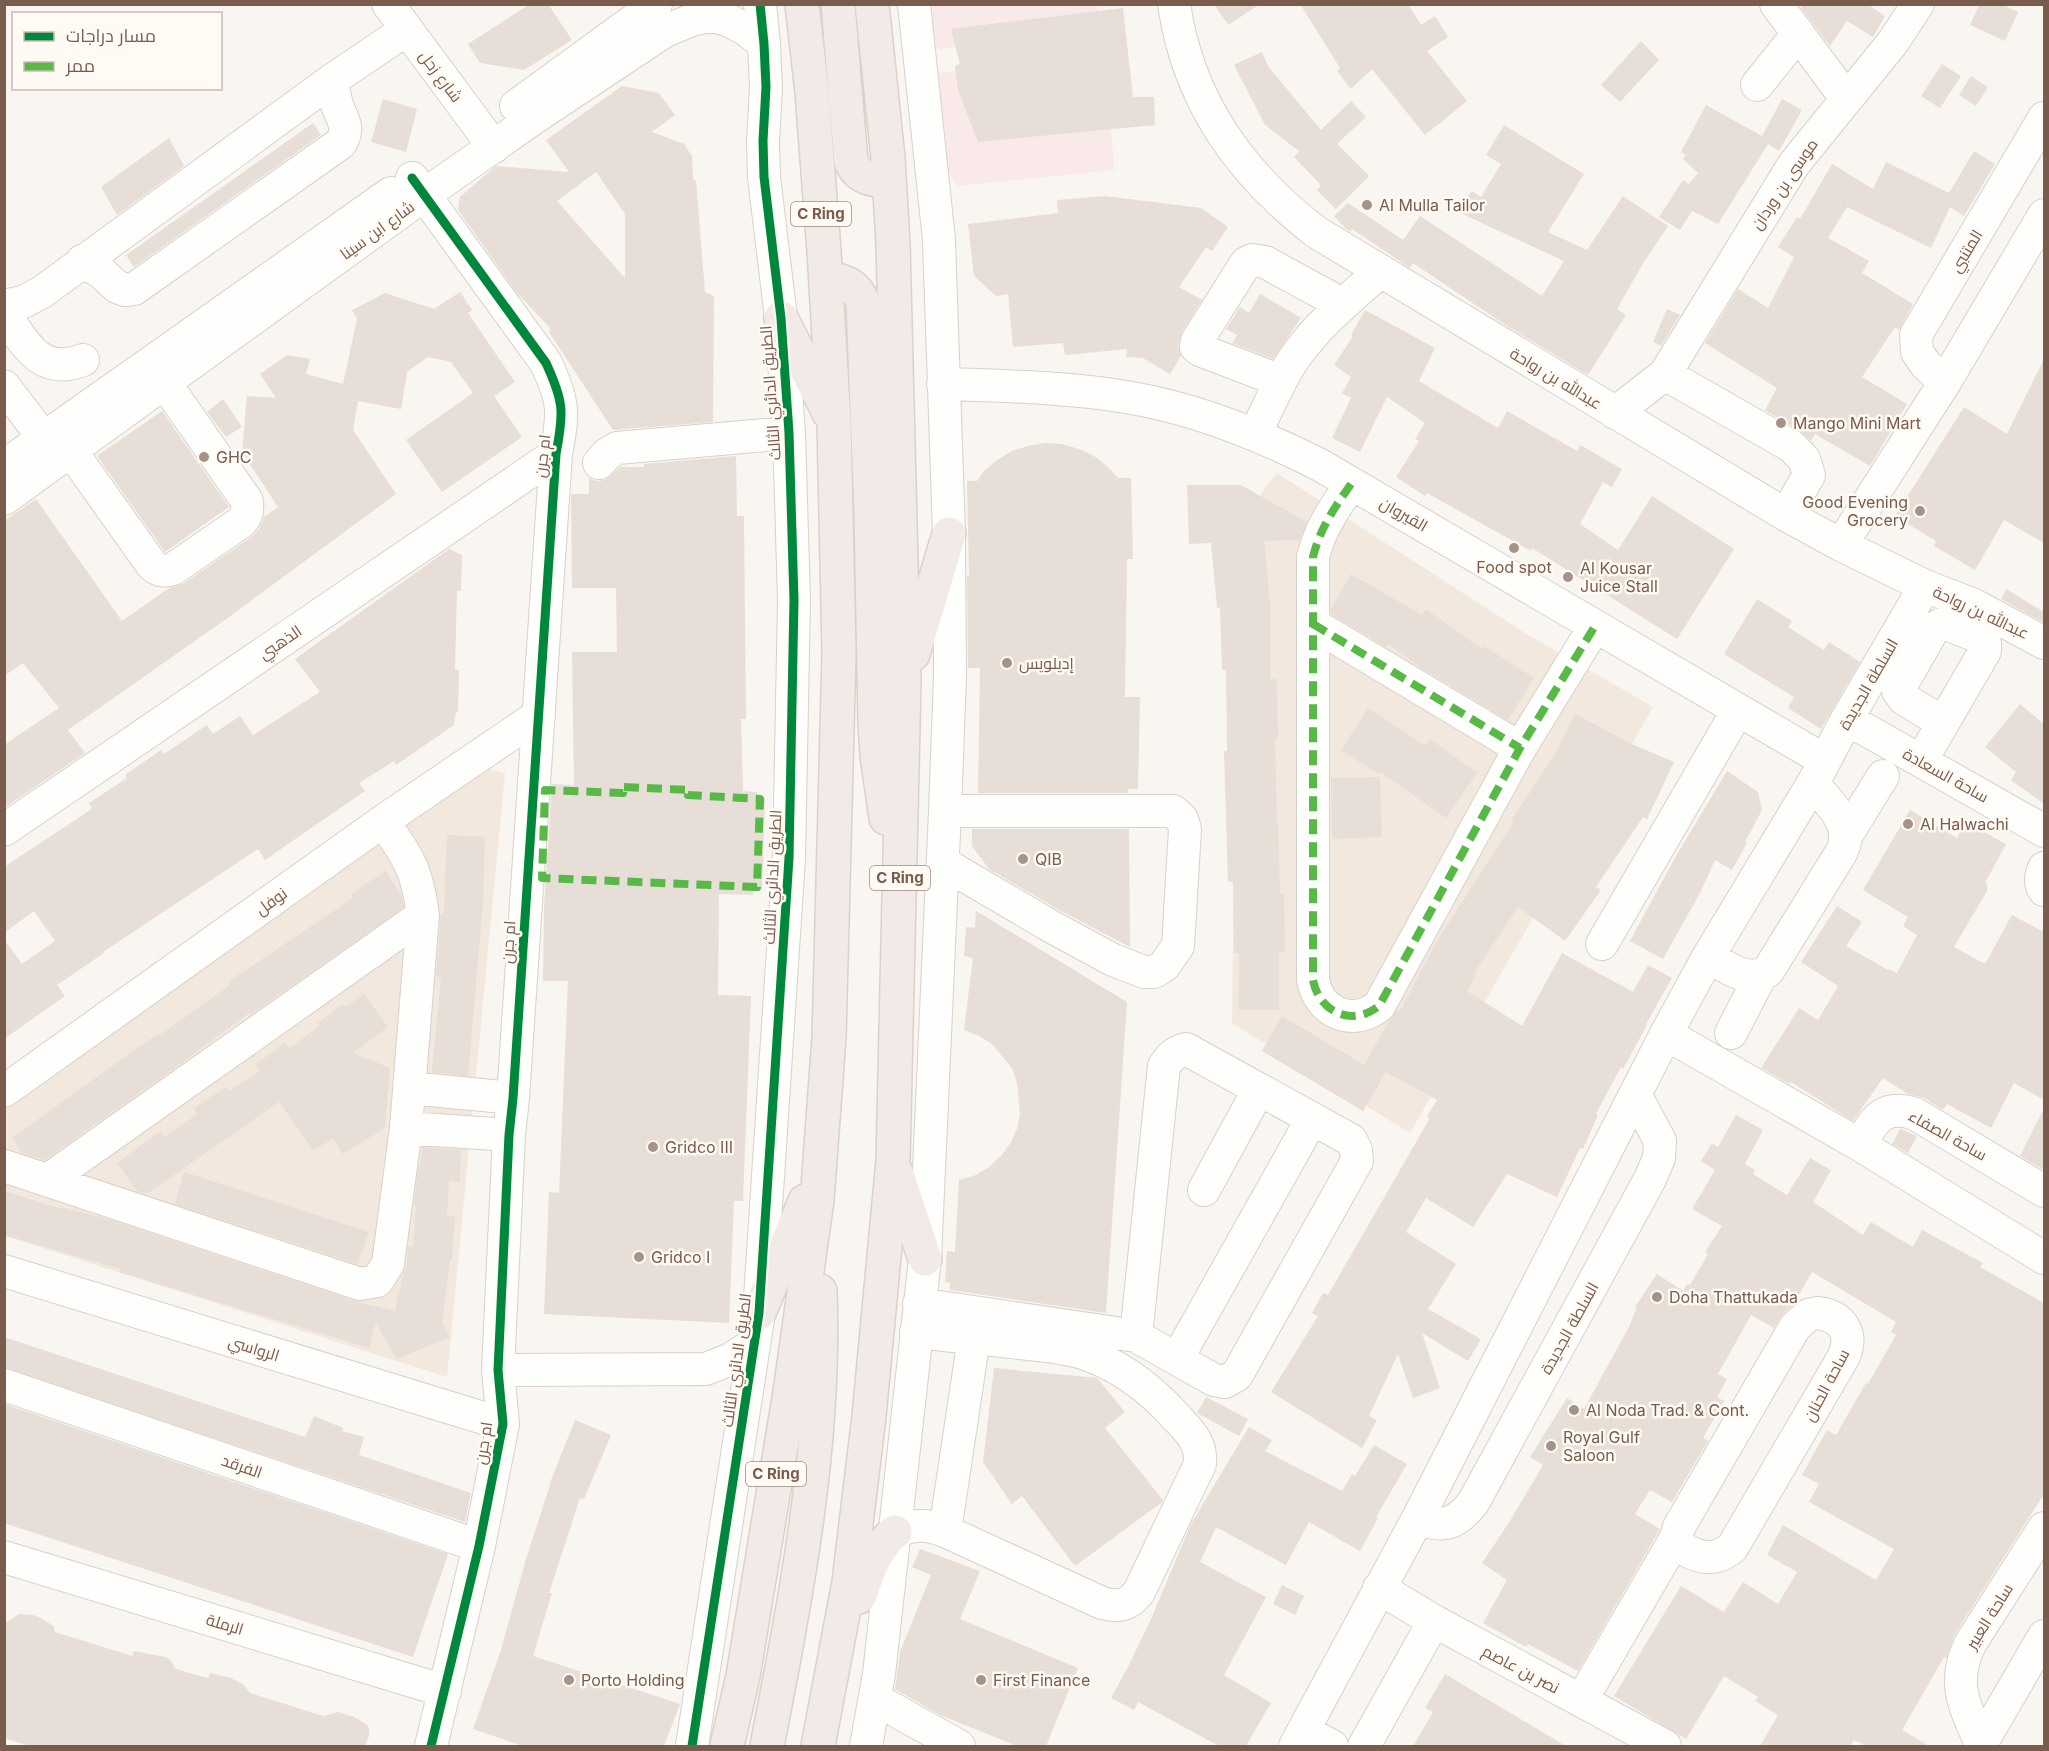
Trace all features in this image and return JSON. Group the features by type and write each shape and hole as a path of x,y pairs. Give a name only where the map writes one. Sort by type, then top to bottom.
{"highway":[{"name":"C Ring","path":"727,1746 743,1676 790,1392 817,1200 830,1038 839,653 834,423 812,92 802,4"},
{"path":"838,4 851,162 863,177 889,181"},
{"name":"C Ring","path":"818,1746 849,1582 869,1416 893,1161 904,681 893,244 872,4"},
{"path":"826,277 851,284 857,290 863,303 877,756 900,911"},
{"path":"781,318 834,423"},
{"path":"904,681 949,534"},
{"path":"893,1161 925,1259"},
{"path":"757,1328 820,1163"},
{"path":"767,1746 793,1612 820,1396 821,1324 817,1200"},
{"path":"836,1658 878,1549 895,1532"},
{"path":"706,1746 743,1676"}],"street":[{"name":"شارع زحل","path":"387,4 488,139"},
{"name":"شارع ابن سينا","path":"488,139 656,4"},
{"name":"الطريق الدائري الثالث","path":"692,1746 757,1328 789,858 794,600 789,433 781,318 764,177 766,87 760,4"},
{"path":"866,1746 875,1699 925,1259 950,676 949,534 939,240 914,4"},
{"name":"عبدالله بن رواحة","path":"1174,4 1185,57 1216,124 1236,155 1260,183 1286,209 1316,232 1786,515 1925,586 1974,605 2044,643"},
{"path":"1776,4 1846,98"},
{"name":"موسى بن وردان","path":"1615,413 1665,374 1794,164 1893,42 1918,4"},
{"name":"شارع ابن سينا","path":"4,499 58,449 418,187 488,139 665,32 692,20 710,16 728,20 745,29 764,44"},
{"path":"4,306 23,302 42,292 332,80 406,30"},
{"path":"1757,85 1798,33"},
{"path":"82,261 102,273 117,287 125,290 134,289 341,144 346,126 332,80"},
{"name":"المتنبي","path":"1945,382 1917,352 1916,335 2044,118"},
{"name":"شارع ابن سينا","path":"4,466 58,449 165,384 418,187"},
{"name":"ام جرن","path":"418,187 546,363 562,404 561,429 556,454 513,1098 508,1135 498,1370 502,1424 479,1546 431,1746"},
{"path":"1841,545 1945,382 2044,215"},
{"path":"1281,381 1200,350 1196,346 1246,263 1252,260 1265,262 1342,304"},
{"path":"1255,434 1281,381 1304,345 1342,304 1380,271"},
{"path":"4,313 28,347 43,360 63,365 83,360"},
{"path":"1665,374 1791,446 1804,459 1809,475 1786,515"},
{"path":"4,386 152,565 165,572 240,523 246,518 248,510 247,501 165,384"},
{"name":"القيروان","path":"943,384 1050,388 1127,397 1181,410 1255,434 1288,449 1351,484 1738,710 1818,772"},
{"path":"599,464 607,454 617,448 789,433"},
{"name":"الذهبي","path":"4,830 556,454"},
{"path":"1351,484 1326,520 1317,539 1313,557 1313,980 1315,992 1330,1008 1349,1017 1360,1017 1371,1013 1379,1006 1520,748 1595,626"},
{"name":"السلطة الجديدة","path":"1299,1739 1418,1518 1666,1034 1708,957 1925,586"},
{"path":"1313,624 1520,748"},
{"path":"1602,944 1738,710"},
{"name":"نوفل","path":"4,1091 383,821 539,714"},
{"name":"ساحة السعادة","path":"1847,719 2044,831"},
{"path":"1921,760 1942,722"},
{"path":"1731,1033 1761,975 1773,965 1780,955 1845,845 1846,836 1840,818 1818,772"},
{"path":"1846,836 1883,776"},
{"path":"943,863 1082,944 1113,960 1144,972 1154,972 1164,966 1178,945 1185,829 1182,819 1173,811 945,811"},
{"path":"4,1166 49,1179 360,1284 377,1281 388,1264 406,1128 423,915 419,889 411,863 383,821"},
{"path":"2044,868 2041,874 2044,890"},
{"path":"49,1179 423,915"},
{"path":"1708,957 1744,975 1752,977 1761,975"},
{"path":"1666,1034 1860,1145 2044,1258"},
{"path":"917,1318 1136,1336 1214,1380 1225,1382 1237,1375 1358,1161 1351,1140 1186,1049 1170,1057 1164,1066 1136,1336"},
{"path":"410,1088 513,1098"},
{"path":"1204,1190 1259,1089"},
{"name":"السلطة الجديدة","path":"1418,1518 1433,1525 1445,1523 1466,1512 1473,1503 1650,1179 1659,1158 1660,1141 1635,1094"},
{"name":"ساحة الصفاء","path":"1860,1145 1871,1125 1880,1116 1891,1110 1904,1109 1916,1113 2044,1191"},
{"path":"1177,1359 1312,1119"},
{"path":"406,1128 508,1135"},
{"name":"الرواسي","path":"4,1271 502,1424"},
{"name":"ساحة الحنان","path":"1581,1701 1795,1327 1808,1316 1817,1313 1835,1318 1846,1332 1847,1350 1739,1539 1722,1555 1711,1557 1699,1556 1687,1550 1680,1545 1677,1536"},
{"path":"895,1532 907,1527 927,1525 945,1531 1102,1603 1113,1606 1123,1605 1133,1600 1139,1592 1200,1464 1199,1445 1170,1410 1145,1387 1108,1364 1060,1347 974,1338 917,1318"},
{"path":"498,1370 706,1369 731,1359 757,1328"},
{"path":"945,1531 974,1338"},
{"path":"706,1369 728,1384 745,1405"},
{"name":"الفرقد","path":"4,1385 479,1546"},
{"name":"ساحة العبير","path":"1981,1745 1966,1711 1963,1697 1960,1671 1964,1657 2044,1528"},
{"name":"الرملة","path":"4,1557 445,1691"},
{"name":"نصر بن عاصم","path":"1379,1588 1434,1621 1665,1746"},
{"path":"1364,1746 1434,1621"},
{"name":"ساحة العبير","path":"1981,1745 2044,1636"},
{"path":"875,1699 959,1746"},
{"path":"1299,1739 1332,1746"}],"shaded area":[{"path":"930,5 1097,5 1102,34 935,49"},
{"path":"1106,58 1114,170 957,186 940,157 936,73"},
{"path":"1277,473 1525,633 1653,707 1410,1133 1232,1023 1238,523"},
{"path":"481,767 505,773 447,1377 5,1236 4,1108"}],"building":[{"path":"530,4 548,4 572,40 524,70 480,63 468,44"},
{"path":"1214,4 1260,4 1228,25"},
{"path":"1300,4 1408,4 1421,25 1435,16 1448,37 1427,51 1467,101 1425,135 1372,69 1351,89 1337,71 1340,68"},
{"path":"1803,4 1867,4 1885,16 1873,37 1847,21 1830,46 1801,8"},
{"path":"1980,4 2001,4 2018,12 2005,41 1970,25"},
{"path":"1123,8 1133,97 1154,97 1155,125 978,142 958,90 955,66 960,64 951,29"},
{"path":"1641,41 1659,60 1620,102 1601,85"},
{"path":"1262,52 1268,66 1321,130 1351,101 1366,117 1337,144 1369,176 1336,209 1317,190 1321,185 1294,157 1299,151 1265,125 1234,65"},
{"path":"1942,64 1961,76 1940,108 1921,96"},
{"path":"1971,76 1988,87 1976,106 1959,95"},
{"path":"622,86 659,93 675,115 652,132 684,144 692,156 705,292 714,296 713,422 613,430 549,332 551,329 517,293 458,210 460,197 496,166 569,172 546,140","holes":["596,172 625,214 625,278 557,201"]},
{"path":"383,99 417,109 406,152 371,142"},
{"path":"1782,99 1802,110 1779,151 1768,144 1718,224 1692,211 1680,230 1659,217 1683,180 1689,184 1698,173 1683,159 1686,155 1681,152 1706,105 1762,136"},
{"path":"313,123 321,135 134,267 126,255"},
{"path":"1504,125 1584,174 1548,232 1587,250 1623,196 1668,226 1617,309 1626,315 1588,375 1501,322 1413,263 1410,268 1352,229 1350,231 1345,228 1334,216 1348,203 1403,240 1420,216 1542,296 1564,261 1458,212 1472,191 1481,197 1501,164 1486,155"},
{"path":"169,138 184,166 117,215 101,187"},
{"path":"1974,151 1995,164 1964,216 1950,207 1931,248 1847,207 1828,238 1869,261 1862,273 1913,304 1899,330 1895,327 1862,377 1907,404 1870,466 1815,434 1811,441 1800,431 1765,410 1777,388 1705,343 1738,289 1768,308 1794,257 1778,247 1797,217 1800,219 1832,164 1873,189 1886,162 1949,193"},
{"path":"1105,196 1201,208 1228,227 1212,251 1206,247 1179,287 1202,300 1182,332 1178,345 1181,356 1170,374 1143,358 1126,357 1127,349 1065,355 1063,343 1013,347 1008,294 996,296 974,276 968,224 1058,213 1057,200"},
{"path":"460,292 472,310 468,313 515,382 494,396 522,437 442,492 406,440 473,393 451,362 428,357 407,372 401,409 358,401 353,430 396,494 229,617 68,730 85,753 4,808 4,745 59,708 23,663 4,676 4,521 36,499 122,621 169,588 183,584 250,538 259,529 264,517 278,507 242,452 247,396 276,398 260,374 287,355 310,359 306,374 343,384 357,319 352,310 385,293 434,309"},
{"path":"1260,294 1301,318 1273,359 1232,343 1237,335 1226,329 1240,307 1249,313"},
{"path":"1667,309 1680,315 1661,346 1653,342"},
{"path":"1365,310 1435,348 1419,381 1498,428 1507,411 1577,451 1580,445 1622,469 1612,487 1603,482 1580,524 1618,550 1652,496 1734,549 1677,639 1532,548 1531,551 1427,493 1425,496 1396,477 1419,441 1415,439 1425,423 1387,397 1360,452 1332,438 1351,398 1342,393 1351,377 1334,365 1353,336 1351,335"},
{"path":"2044,359 2044,543 2004,520 1975,570 1934,546 1936,541 1895,516 1964,407 2007,434"},
{"path":"223,399 242,427 226,437 207,412"},
{"path":"162,411 229,507 165,552 97,456"},
{"path":"1045,443 1062,444 1079,449 1094,456 1118,478 1131,478 1133,559 1127,559 1125,697 1140,697 1138,789 1128,789 1128,793 978,793 980,668 968,668 967,481 977,481 984,471 1012,451"},
{"path":"736,456 737,516 744,516 746,719 741,719 743,791 757,792 757,798 765,798 762,890 753,889 753,895 719,894 718,995 751,996 743,1201 734,1201 729,1323 544,1314 549,1192 559,1193 568,981 543,981 544,907 552,784 574,785 572,652 617,652 616,588 572,588 571,494 589,494 589,478 596,481 605,480 620,467 644,467 644,464"},
{"path":"1187,485 1241,485 1307,522 1299,540 1264,541 1270,604 1270,679 1277,679 1278,738 1275,738 1277,823 1280,894 1284,894 1285,952 1279,953 1279,1010 1239,1010 1239,953 1234,953 1233,882 1228,882 1224,751 1227,751 1226,670 1222,670 1220,608 1217,608 1211,543 1189,544"},
{"path":"449,549 462,555 461,591 457,591 455,670 459,670 458,712 456,712 454,725 396,765 394,761 359,783 365,791 265,860 258,849 103,952 57,985 65,996 4,1039 4,939 22,964 55,941 34,911 4,933 4,867 92,809 89,803 127,778 125,775 161,750 164,754 207,725 213,734 240,716 253,735 320,692 295,659"},
{"path":"1351,574 1422,615 1426,609 1482,649 1484,646 1534,678 1508,720 1423,669 1388,644 1386,647 1331,614 1331,609"},
{"path":"2006,589 2044,612 2044,623 2001,599"},
{"path":"1757,599 1792,621 1788,627 1824,650 1829,642 1860,662 1821,729 1788,708 1794,697 1724,654"},
{"path":"2020,704 2044,724 2044,804 2011,780 2016,772 1985,747"},
{"path":"1368,708 1425,746 1430,739 1477,773 1446,818 1379,771 1380,775 1341,750"},
{"path":"1575,714 1634,745 1674,762 1647,819 1643,817 1596,887 1601,890 1565,941 1518,907 1474,973 1476,975 1467,991 1522,1026 1562,953 1633,992 1648,965 1672,978 1596,1114 1598,1115 1583,1149 1580,1148 1557,1197 1507,1174 1473,1227 1426,1198 1406,1232 1456,1264 1428,1309 1481,1339 1468,1361 1422,1333 1440,1388 1413,1398 1398,1354 1369,1416 1377,1420 1362,1448 1271,1392 1318,1316 1312,1313 1323,1293 1328,1295 1430,1118 1427,1116 1437,1100 1386,1072 1363,1111 1262,1051 1282,1016 1364,1065 1389,1021 1397,1010 1400,1011 1437,941 1553,757"},
{"path":"1727,771 1758,792 1762,810 1732,870 1715,860 1701,891 1663,959 1630,941 1676,856"},
{"path":"1380,777 1382,837 1332,839 1331,778"},
{"path":"1910,810 1957,838 1966,822 2006,844 1985,883 1987,891 1954,947 1985,964 2012,915 2044,932 2044,1100 2014,1083 1991,1128 1947,1104 1943,1110 1924,1098 1908,1094 1883,1078 1853,1121 1791,1082 1790,1084 1761,1068 1799,1008 1818,1020 1838,986 1801,962 1837,906 1862,922 1846,946 1897,973 1917,935 1903,926 1908,917 1863,890"},
{"path":"972,829 1129,829 1130,947 1061,911 989,869 972,846"},
{"path":"447,835 485,837 483,903 468,1076 432,1072 441,977 436,977 441,914 444,914"},
{"path":"386,871 401,895 404,907 251,1014 249,1013 44,1160 22,1153 12,1138 230,985 228,982 353,898 351,894"},
{"path":"976,911 1127,1002 1106,1313 950,1290 950,1283 945,1282 947,1251 955,1252 959,1180 976,1175 1001,1156 1017,1129 1020,1114 1017,1083 1012,1068 992,1044 964,1030 973,958 964,956 966,927 975,928"},
{"path":"364,994 388,1027 353,1053 390,1068 385,1128 343,1154 333,1139 313,1150 279,1102 147,1194 137,1191 117,1163 161,1131 165,1137 197,1114 194,1108 226,1087 229,1091 260,1071 256,1064 285,1043 289,1048 320,1026 318,1023 343,1004 346,1007"},
{"path":"2044,1108 2044,1170 2020,1156"},
{"path":"1736,1115 1763,1130 1745,1164 1755,1170 1753,1174 1787,1195 1810,1158 1831,1170 1813,1202 1863,1235 1871,1222 1913,1247 1922,1230 1983,1263 1980,1267 2044,1303 2044,1494 1955,1634 1946,1658 1944,1657 1902,1730 1929,1746 1866,1746 1854,1740 1850,1746 1760,1746 1778,1715 1755,1701 1758,1697 1724,1676 1686,1739 1614,1696 1681,1586 1724,1612 1743,1582 1778,1604 1797,1572 1767,1555 1783,1525 1876,1580 1894,1549 1809,1502 1819,1484 1802,1475 1827,1430 1836,1435 1896,1335 1891,1332 1896,1322 1812,1272 1795,1302 1774,1328 1751,1315 1718,1374 1727,1379 1717,1397 1724,1401 1703,1438 1708,1441 1672,1502 1650,1490 1635,1514 1660,1529 1578,1671 1528,1644 1526,1647 1483,1623 1507,1580 1482,1563 1543,1465 1530,1457 1567,1398 1584,1409 1629,1327 1637,1307 1635,1307 1657,1274 1683,1291 1687,1284 1690,1285 1708,1254 1705,1252 1722,1226 1692,1209 1715,1170 1701,1161 1712,1143 1718,1147"},
{"path":"1900,1129 1917,1136 1908,1153 1892,1144"},
{"path":"422,1147 461,1150 460,1182 449,1181 447,1216 455,1216 452,1261 450,1261 442,1322 450,1337 397,1359 376,1323 369,1348 119,1272 120,1269 4,1235 4,1191 62,1209 61,1207 111,1220 354,1301 395,1311 403,1274 406,1271 408,1247 413,1247 416,1206 414,1206"},
{"path":"184,1172 369,1232 358,1264 175,1204"},
{"path":"4,1337 305,1437 314,1416 343,1428 342,1431 364,1437 359,1455 471,1493 465,1522 4,1368"},
{"path":"994,1368 1097,1378 1125,1412 1105,1428 1163,1500 1161,1503 1075,1566 1022,1496 1012,1504 983,1462"},
{"path":"1206,1397 1248,1419 1239,1436 1197,1413"},
{"path":"4,1404 448,1554 413,1657 4,1523"},
{"path":"575,1420 611,1435 584,1499 580,1498 549,1593 552,1593 533,1656 680,1704 664,1746 523,1746 473,1729 501,1650 549,1485"},
{"path":"1249,1427 1272,1440 1265,1451 1342,1491 1352,1474 1355,1476 1374,1445 1407,1464 1376,1517 1378,1518 1360,1551 1309,1522 1286,1565 1216,1527 1200,1562 1266,1597 1224,1675 1271,1703 1246,1746 1219,1746 1138,1702 1134,1710 1111,1698 1151,1619 1191,1524"},
{"name":"First Finance","path":"920,1549 980,1571 960,1619 1078,1668 1046,1746 1017,1746 940,1715 895,1689 900,1652 931,1575 912,1567"},
{"path":"1282,1585 1304,1596 1295,1615 1273,1604"},
{"path":"19,1614 33,1615 42,1619 54,1626 55,1632 132,1656 134,1651 165,1657 176,1669 208,1678 210,1673 231,1678 244,1685 250,1693 323,1716 338,1712 354,1717 366,1724 369,1728 369,1736 365,1746 30,1746 4,1738 4,1624"},
{"path":"1445,1674 1566,1746 1413,1746 1433,1712 1425,1708"}],"marked path":[{"path":"1351,484 1324,527 1313,557 1313,980 1322,1001 1338,1013 1348,1016 1359,1015 1379,1006 1520,748 1595,626"},
{"path":"1313,624 1520,748"},
{"path":"624,787 689,790 688,795 760,799 757,887 542,878 545,790 623,793 624,787"}],"cycle path":[{"path":"692,1746 759,1313 789,858 794,600 789,433 781,318 764,177 766,87 760,4"},
{"path":"412,178 546,363 561,407 509,1135 498,1370 503,1424 479,1546 431,1746"}],"place":[{"name":"Al Mulla Tailor","path":"1367,205"},
{"name":"Mango Mini Mart","path":"1781,423"},
{"name":"GHC","path":"204,457"},
{"name":"Good Evening Grocery","path":"1920,511"},
{"name":"Food spot","path":"1514,548"},
{"name":"Al Kousar Juice Stall","path":"1568,577"},
{"name":"إديلويس","path":"1007,663"},
{"name":"Al Halwachi","path":"1908,824"},
{"name":"QIB","path":"1023,859"},
{"name":"Gridco III","path":"653,1147"},
{"name":"Gridco I","path":"639,1257"},
{"name":"Doha Thattukada","path":"1657,1297"},
{"name":"Al Noda Trad. & Cont.","path":"1574,1410"},
{"name":"Royal Gulf Saloon","path":"1551,1446"},
{"name":"Porto Holding","path":"569,1680"},
{"name":"First Finance","path":"981,1680"}]}
